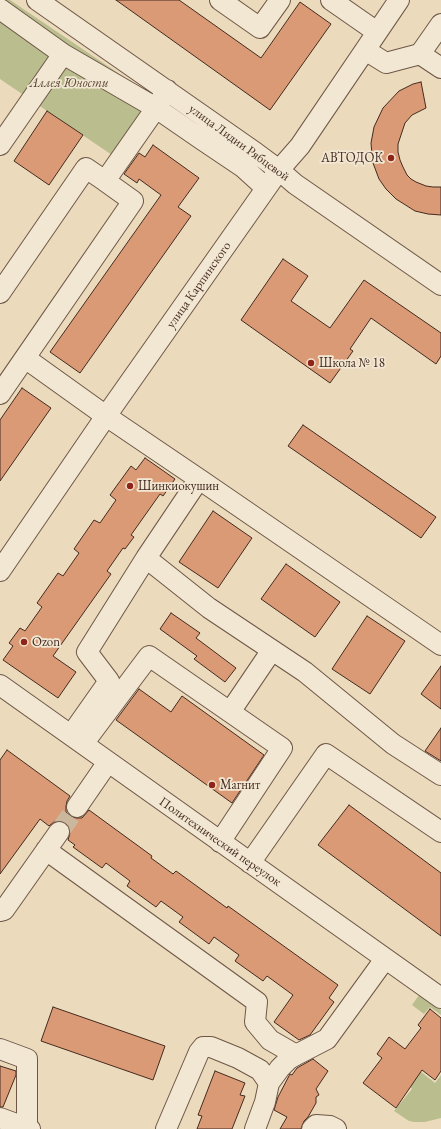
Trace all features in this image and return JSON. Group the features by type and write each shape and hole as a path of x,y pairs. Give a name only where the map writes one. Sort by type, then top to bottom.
{"street":[{"name":"улица Лидии Рябцевой","path":"38,0 279,170 295,184 441,285"},
{"path":"220,0 260,28 280,0"},
{"path":"331,0 377,32"},
{"name":"улица Карпинского","path":"0,571 106,416 266,188 279,170 300,146 399,0"},
{"path":"0,9 63,54 156,108 244,168 266,188"},
{"path":"365,50 386,63 420,54 441,24"},
{"path":"0,145 63,54"},
{"path":"420,54 441,68"},
{"path":"105,181 167,90"},
{"path":"0,293 86,168 133,201 0,394"},
{"path":"25,358 106,416 441,645"},
{"path":"77,740 109,681 87,652 146,558 199,479"},
{"path":"146,558 209,608 304,672 393,744 441,775"},
{"path":"230,712 272,650"},
{"path":"77,740 149,656 282,748 220,842"},
{"name":"Политехнический переулок","path":"0,685 440,997"},
{"path":"250,863 326,754 440,830"},
{"path":"77,807 108,762"},
{"path":"0,911 4,910 59,832"},
{"path":"46,850 258,1002 255,1022 270,1040 293,1057"},
{"path":"254,1067 268,1069 273,1068 327,1039 385,959"},
{"path":"166,1129 198,1052 203,1047 211,1047 238,1058 260,1070 269,1082"},
{"path":"0,1048 27,1059 28,1128 0,1118"},
{"path":"254,1129 265,1102 269,1082 280,1068 293,1057"},
{"path":"312,1129 316,1125 330,1126 336,1129"}],"green space":[{"name":"Аллея Юности","path":"0,0 10,0 152,96 112,155 0,79"},
{"path":"419,995 441,1010 441,1015 430,1007 424,1014 412,1005"},
{"path":"420,1071 435,1083 441,1075 441,1118 425,1122 414,1122 409,1121 394,1111 412,1089 409,1085"}],"building":[{"path":"116,0 179,0 261,58 300,2 331,24 270,110"},
{"path":"421,82 426,108 412,115 405,123 398,144 398,152 403,167 411,179 426,186 441,187 441,215 415,211 396,199 379,179 373,163 371,143 374,127 383,108 399,91"},
{"path":"47,111 83,135 49,185 14,161"},
{"path":"153,145 199,178 178,207 191,216 80,373 50,352 161,195 139,179 137,183 124,174 139,153 145,157"},
{"path":"283,259 308,276 291,301 330,328 364,280 441,333 441,356 436,364 371,318 350,349 353,351 330,383 241,320"},
{"path":"22,388 51,408 0,481 0,420"},
{"path":"303,425 436,517 421,538 288,446"},
{"path":"145,458 175,479 163,496 160,494 131,535 134,537 125,549 123,548 107,571 111,574 53,656 76,672 58,698 3,660 13,646 9,643 20,628 25,631 42,607 37,603 58,573 63,576 79,553 74,549 94,520 100,523 116,500 110,495 131,466 136,470"},
{"path":"213,511 252,538 218,588 179,562"},
{"path":"286,564 340,602 315,637 261,599"},
{"path":"171,613 200,633 196,638 236,668 225,682 194,659 197,656 160,629"},
{"path":"367,616 405,641 370,694 332,669"},
{"path":"441,666 441,709 421,694"},
{"path":"139,689 171,712 182,696 264,755 232,803 116,720"},
{"path":"441,728 441,761 425,751"},
{"path":"7,750 70,796 67,801 66,812 70,816 82,818 89,810 152,856 151,858 173,874 176,871 227,908 228,906 338,985 329,998 334,1002 310,1035 299,1040 274,1022 293,995 267,976 263,981 235,961 239,955 214,937 209,944 179,922 183,917 161,901 156,907 127,886 130,881 106,863 102,868 73,847 75,845 68,840 70,833 69,827 65,822 55,821 49,826 40,819 0,874 0,760"},
{"path":"349,805 441,873 441,936 318,845"},
{"path":"53,1007 165,1046 153,1080 41,1041"},
{"path":"430,1009 441,1018 441,1071 435,1080 422,1070 396,1108 363,1083 382,1058 377,1054 389,1037 405,1049 421,1028 418,1025"},
{"path":"313,1059 328,1071 316,1089 319,1095 316,1097 316,1103 304,1121 301,1129 280,1129 287,1117 274,1110 278,1097 290,1074 292,1075 297,1068"},
{"path":"0,1066 16,1071 16,1075 3,1107 0,1107"},
{"path":"215,1071 245,1083 240,1095 245,1096 232,1129 197,1129 202,1116 198,1115"}],"tunnel":[{"path":"59,832 77,807"}],"place":[{"name":"АВТОДОК","path":"391,158"},
{"name":"Школа № 18","path":"311,363"},
{"name":"Шинкиокушин","path":"130,486"},
{"name":"Ozon","path":"24,642"},
{"name":"Магнит","path":"212,785"}]}
